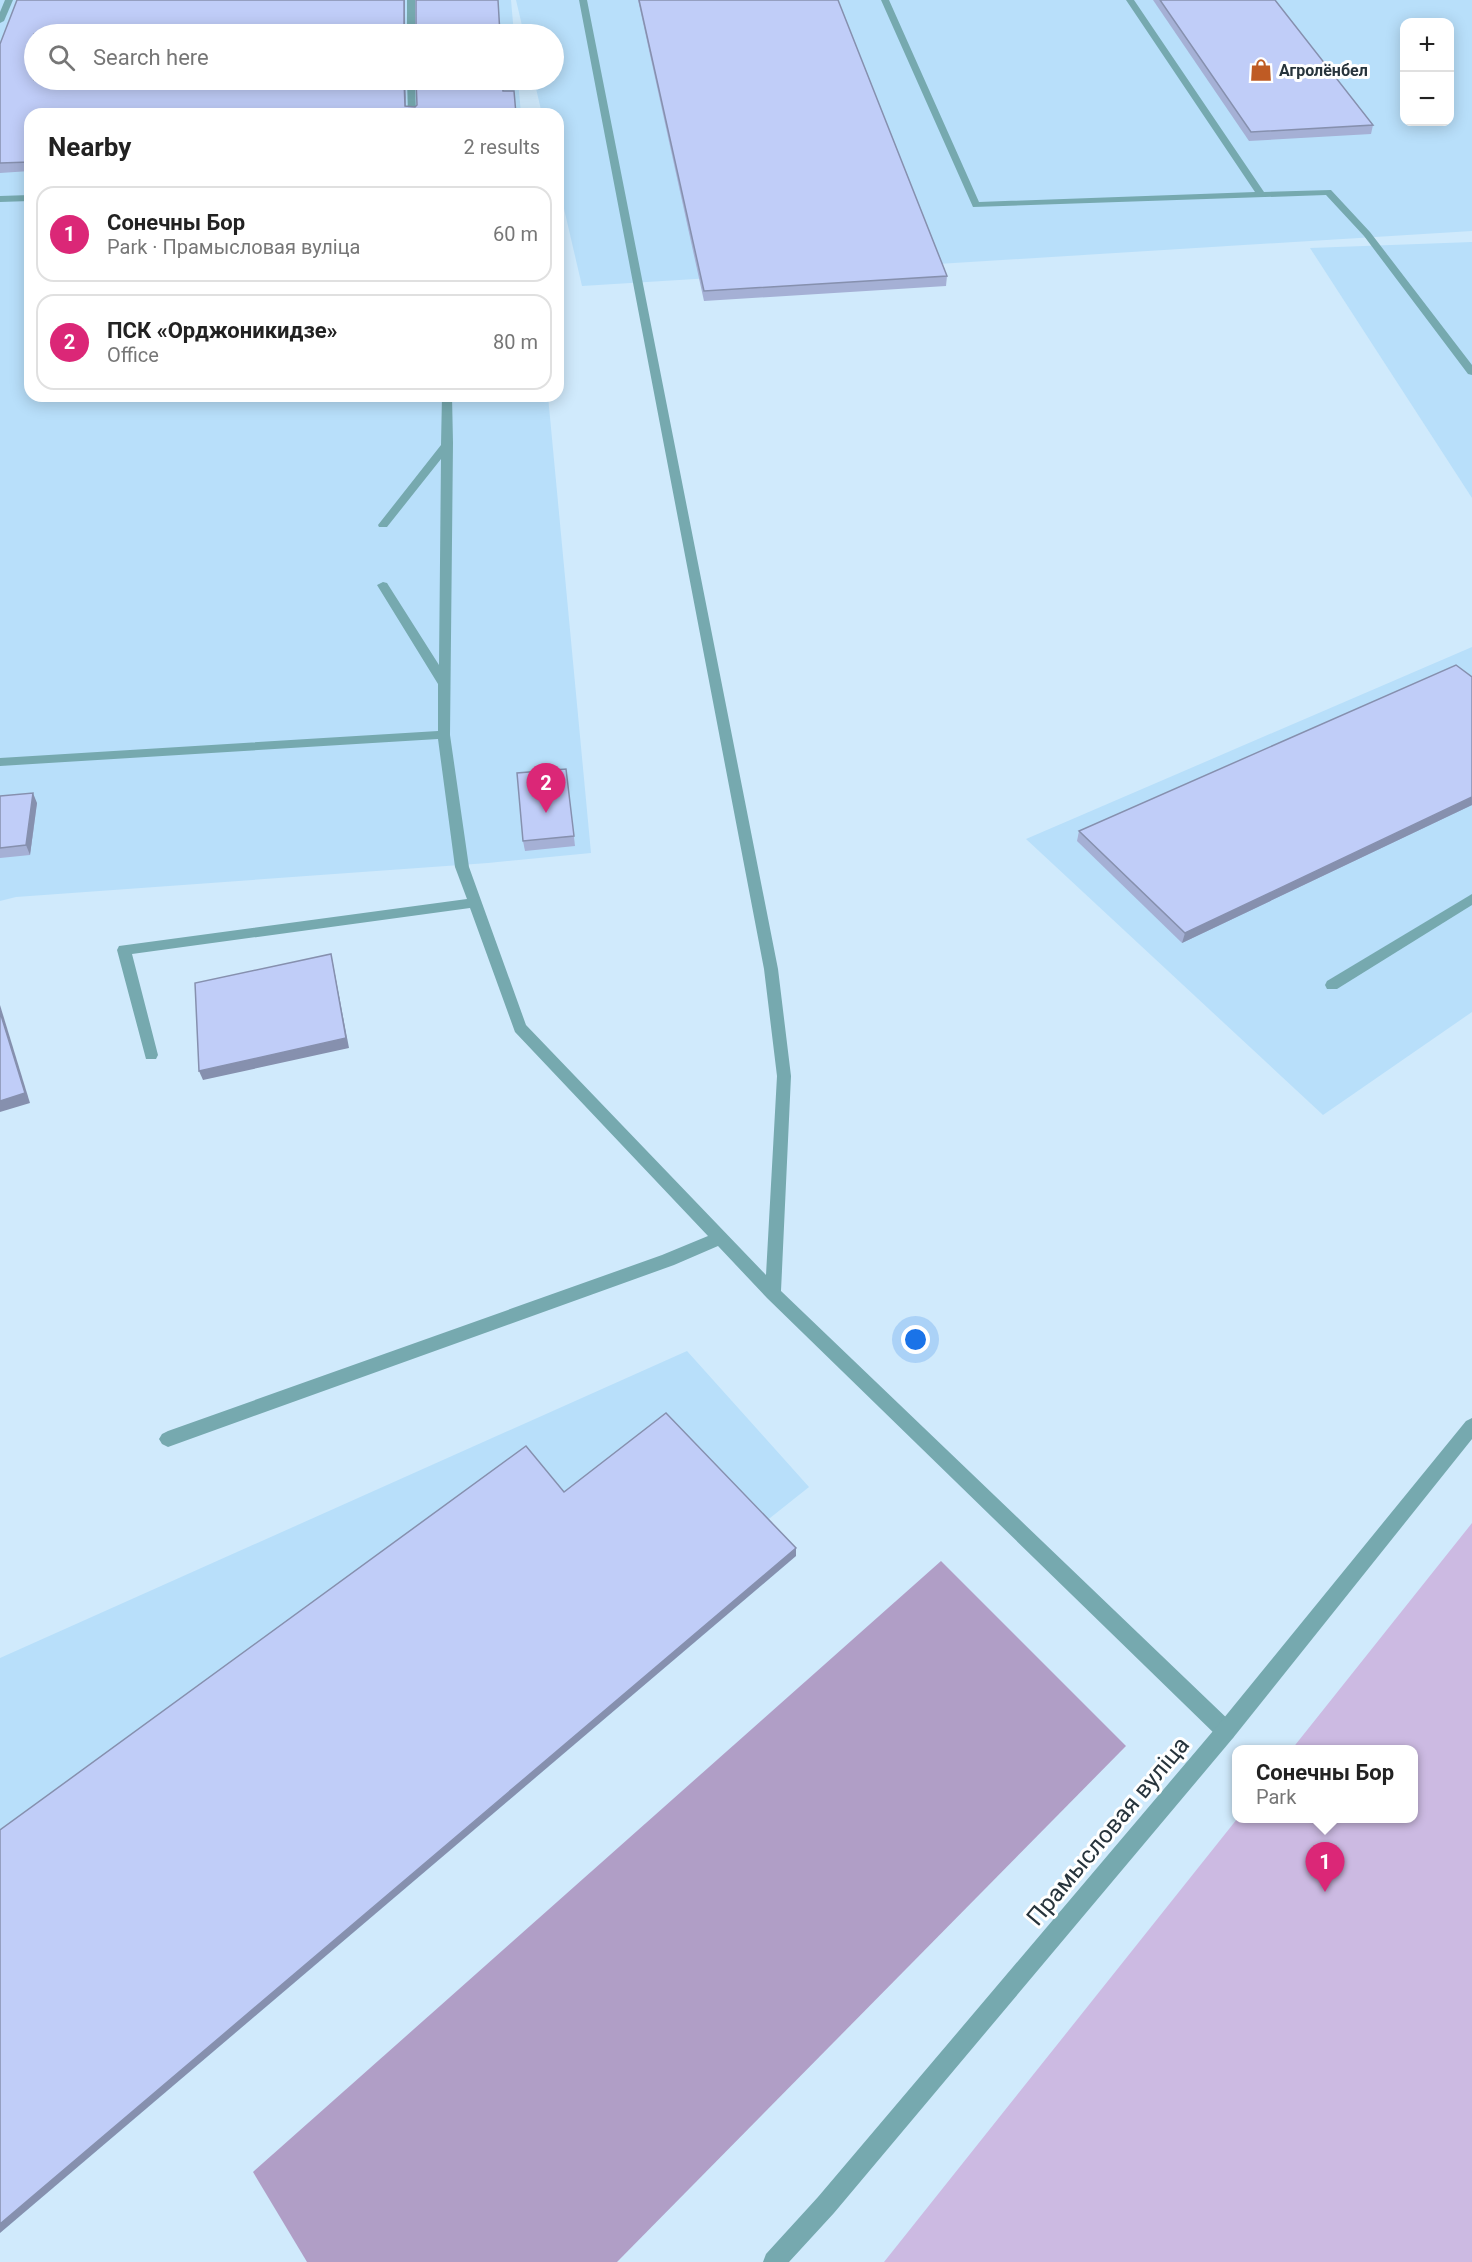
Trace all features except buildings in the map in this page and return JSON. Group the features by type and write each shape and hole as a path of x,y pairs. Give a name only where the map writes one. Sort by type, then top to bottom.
{"street":[{"path":"0,21 9,0"},
{"path":"411,0 411,24"},
{"path":"583,0 771,969 784,1076 773,1293"},
{"path":"885,0 976,205 1328,192 1367,234 1472,372"},
{"path":"1130,0 1261,194"},
{"path":"411,90 412,108"},
{"path":"0,199 24,198"},
{"path":"447,402 444,735 462,867 520,1028 773,1293 1226,1731"},
{"path":"383,525 448,443"},
{"path":"383,585 444,683"},
{"path":"0,762 444,735"},
{"path":"1332,985 1472,899"},
{"path":"151,1055 124,951 475,903"},
{"path":"168,1439 669,1260 721,1237"},
{"name":"Прамысловая вуліца","path":"774,2262 826,2205 1226,1731 1472,1426"}],"shaded area":[{"path":"0,0 511,0 513,24 24,24 24,90 519,90 520,108 24,108 24,402 549,402 591,853 488,863 16,897 0,901"},
{"path":"516,0 1472,0 1472,231 582,286 564,209 564,108 541,108 536,90 564,90 564,24 522,24"},
{"path":"1472,242 1472,498 1310,248"},
{"path":"1472,647 1472,1012 1323,1115 1026,839"},
{"path":"687,1351 809,1487 765,1522 796,1556 0,2233 0,1658"},
{"path":"1472,1523 1472,2262 884,2262 1234,1823 1418,1823 1418,1745 1295,1745"},
{"path":"941,1561 1126,1746 617,2262 307,2262 253,2172"}],"place":[{"name":"Агролёнбел","path":"1261,70"},
{"name":"ПСК «Орджоникидзе»","path":"546,813"},
{"name":"Сонечны Бор","path":"1325,1892"}]}
